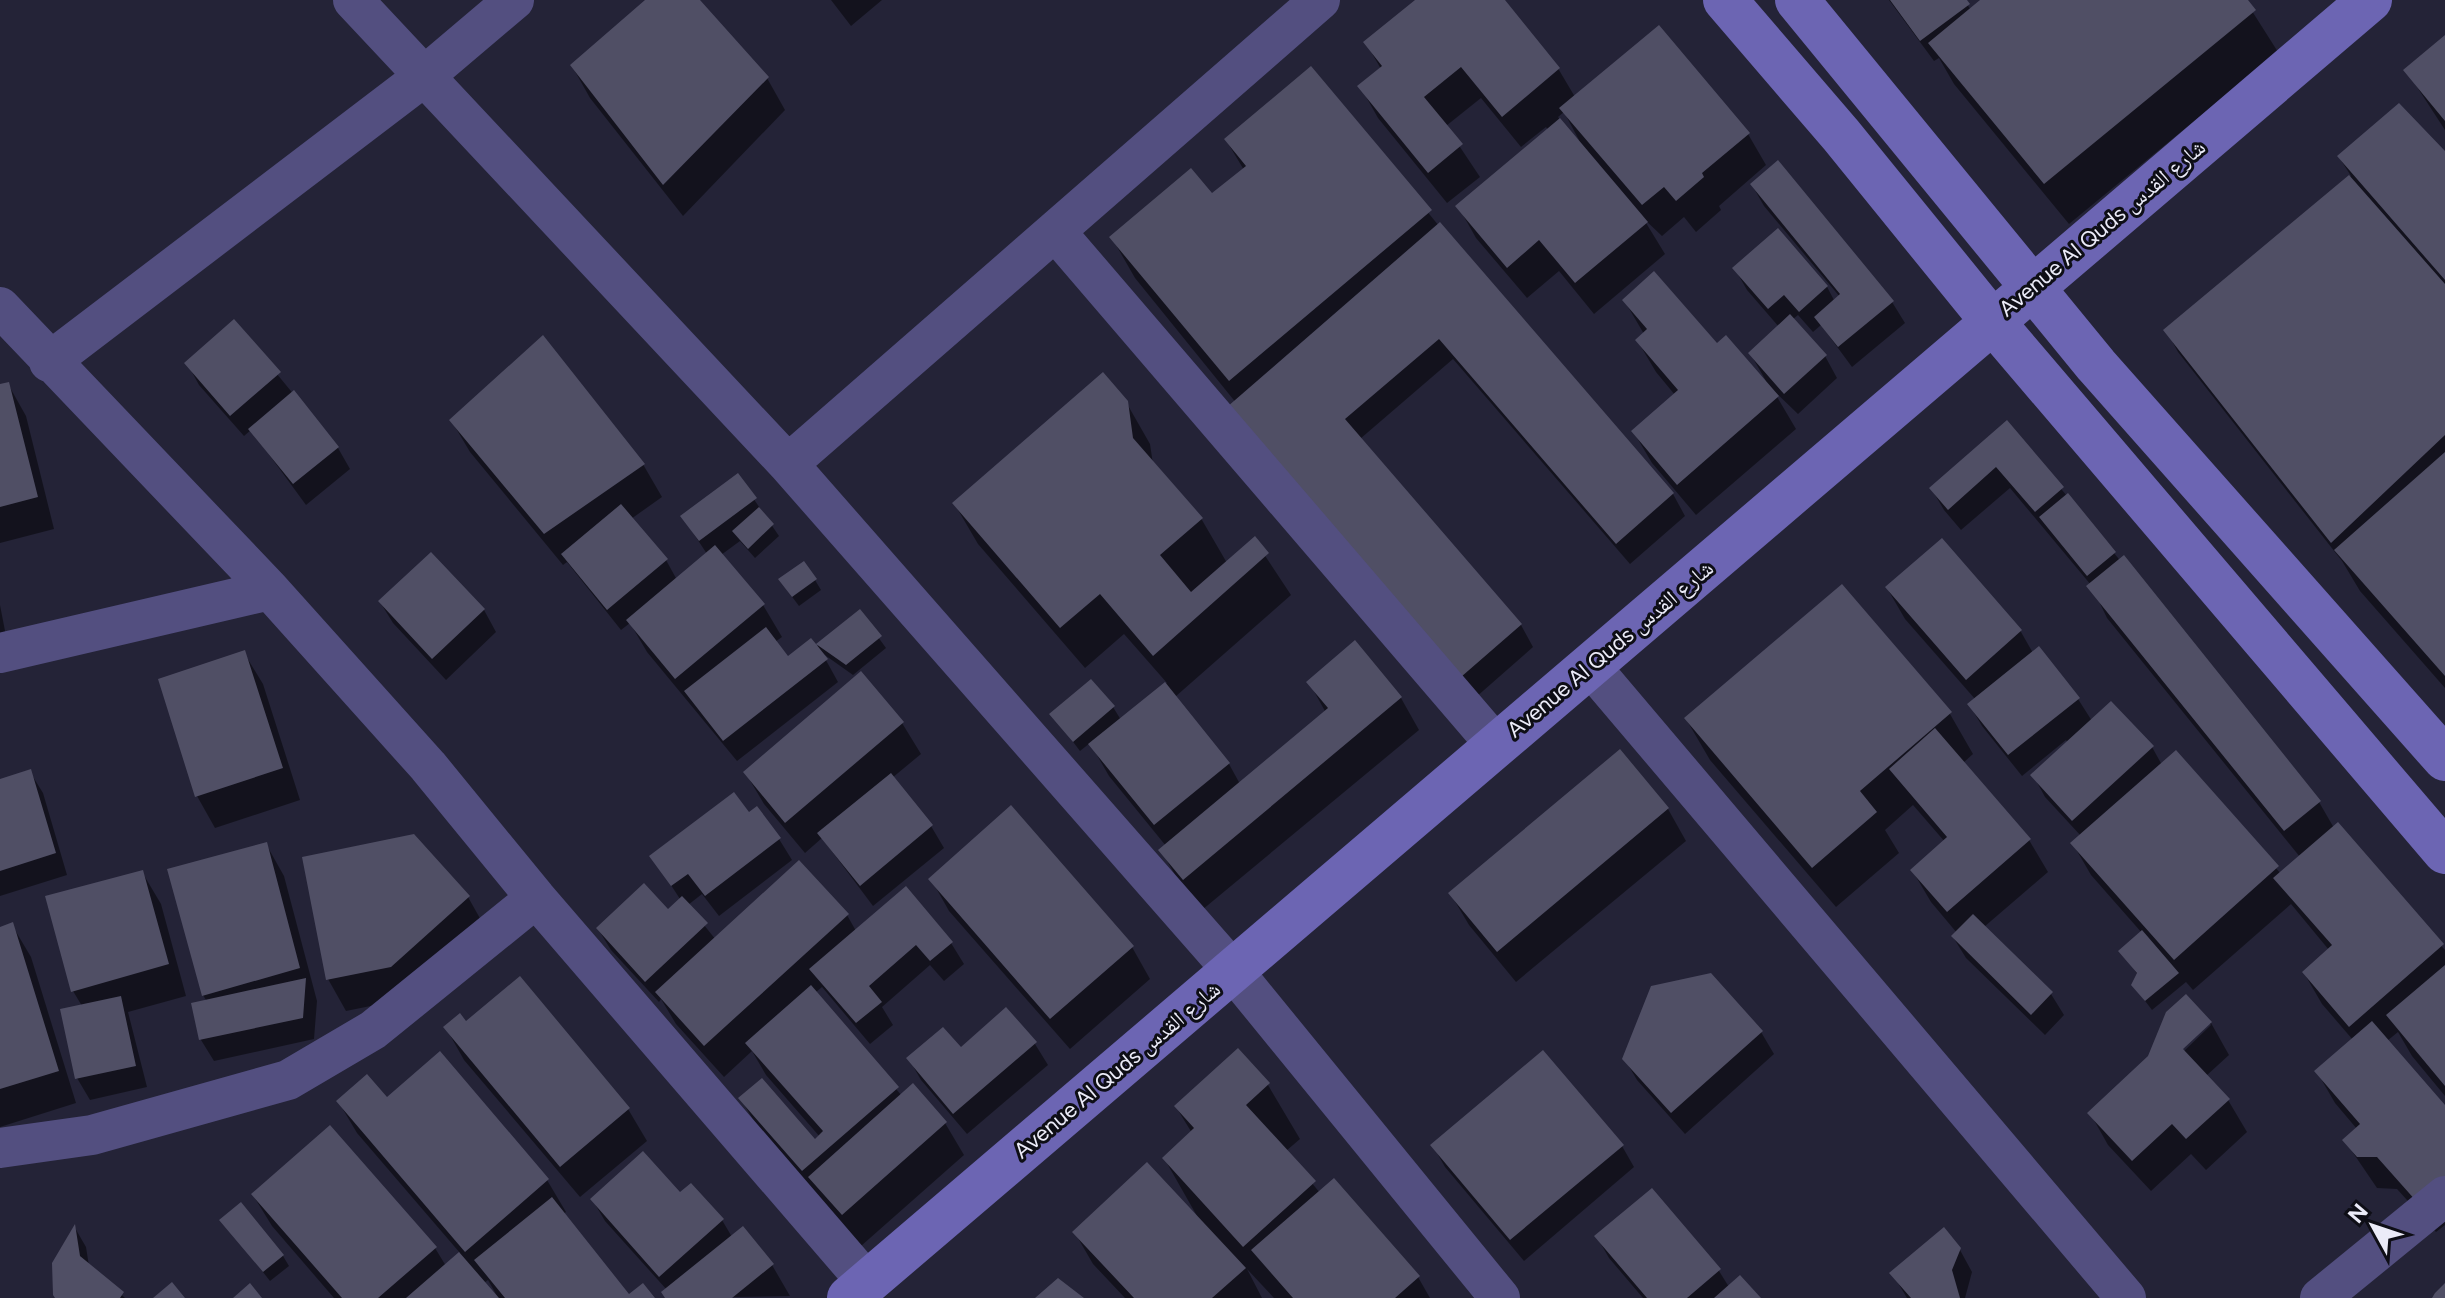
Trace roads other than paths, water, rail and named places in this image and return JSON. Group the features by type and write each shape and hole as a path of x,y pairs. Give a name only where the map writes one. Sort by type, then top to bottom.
{"street":[{"path":"353,0 422,78 788,464 1234,972 1500,1298"},
{"path":"49,362 422,78 514,0"},
{"path":"788,464 1320,0"},
{"path":"1725,0 1841,135 1992,321 2445,852"},
{"path":"1797,0 2031,287 2445,759"},
{"name":"Avenue Al Quds شارع القدس","path":"858,1290 2370,0"},
{"path":"1055,231 1496,745"},
{"path":"0,307 49,362 270,590 428,766 858,1290"},
{"path":"0,653 270,590"},
{"path":"1591,667 2126,1298"},
{"path":"0,1148 92,1135 288,1080 373,1030 536,898"},
{"path":"2320,1298 2445,1196"}]}
